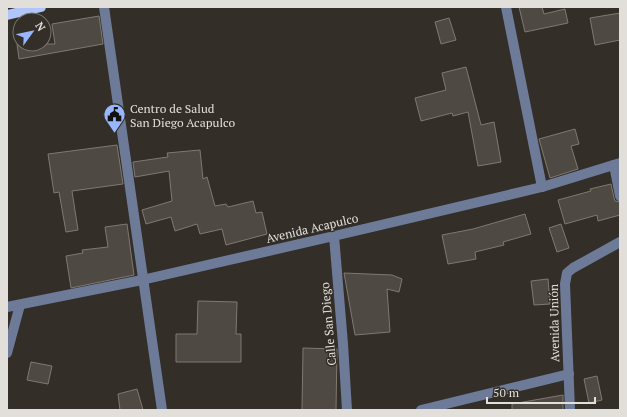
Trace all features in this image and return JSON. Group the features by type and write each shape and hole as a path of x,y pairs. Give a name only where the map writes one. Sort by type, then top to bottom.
{"main road":[{"path":"7,15 41,7"}],"street":[{"path":"104,7 142,280 162,410"},
{"path":"506,7 542,187"},
{"path":"617,164 620,196"},
{"name":"Avenida Acapulco","path":"7,307 142,280 334,236 542,187 617,164"},
{"name":"Calle San Diego","path":"334,236 347,410"},
{"name":"Avenida Unión","path":"570,410 565,284 567,273 573,268 620,242"},
{"path":"7,353 20,305"},
{"path":"421,410 568,374"}],"building":[{"path":"519,7 542,7 544,14 565,9 568,23 525,32"},
{"path":"620,13 620,40 595,45 590,18"},
{"path":"99,16 103,44 19,59 18,52 52,52 52,44 55,44 52,24"},
{"path":"449,18 456,40 441,44 435,22"},
{"path":"466,67 481,125 494,122 501,162 478,166 468,112 453,116 452,113 421,121 415,98 446,90 442,73"},
{"path":"575,129 579,144 571,146 578,169 550,178 539,139"},
{"path":"117,145 123,184 72,191 78,230 66,232 59,192 54,193 48,154"},
{"path":"200,150 203,179 207,177 215,206 226,204 228,207 253,201 256,213 262,212 267,234 226,245 222,229 200,234 197,224 175,231 171,217 146,224 142,210 172,201 169,171 135,177 133,162 168,157 167,153"},
{"path":"611,184 615,201 620,202 620,215 598,221 597,215 565,224 558,200 591,191 590,189"},
{"path":"525,214 531,234 503,242 504,245 475,252 476,259 448,264 442,235 473,229"},
{"path":"127,224 134,275 71,288 66,256 83,253 82,250 108,247 105,227"},
{"path":"561,224 569,248 557,252 549,228"},
{"path":"344,273 392,275 402,279 399,292 387,289 390,332 355,335"},
{"path":"548,279 550,304 534,305 531,281"},
{"path":"198,301 237,302 236,334 241,334 241,362 176,362 176,334 197,334"},
{"path":"303,348 337,349 336,410 302,410"},
{"path":"31,362 52,366 48,384 27,380"},
{"path":"597,376 602,400 589,403 584,379"},
{"path":"137,389 143,410 120,410 118,394"},
{"path":"563,395 563,410 512,410 512,404"}],"place":[{"name":"Centro de Salud San Diego Acapulco","path":"114,134"}]}
